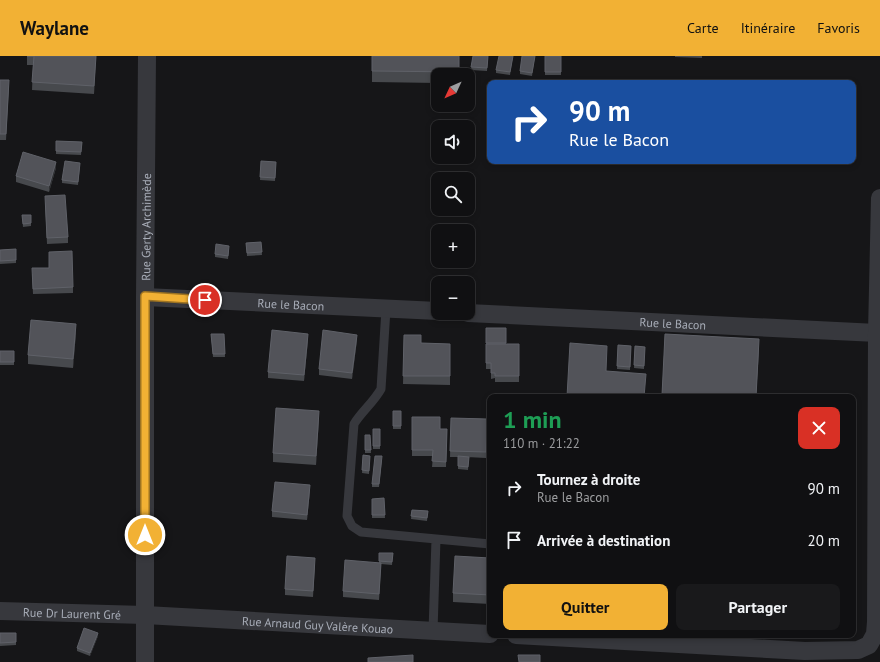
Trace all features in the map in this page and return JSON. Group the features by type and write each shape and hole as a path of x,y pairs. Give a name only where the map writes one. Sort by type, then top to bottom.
{"street":[{"name":"Rue Gerty Archimède","path":"145,662 145,296 147,56"},
{"path":"570,638 805,651 858,650 869,645 875,634 876,622 877,333 880,198"},
{"name":"Rue le Bacon","path":"145,296 431,311"},
{"name":"Rue le Bacon","path":"475,313 877,333"},
{"name":"Rue Dr Laurent Gré","path":"0,611 145,615"},
{"name":"Rue Arnaud Guy Valère Kouao","path":"145,615 487,634"}],"lane":[{"path":"386,309 380,389 376,398 360,414 354,424 347,516 352,526 361,532 487,544"},
{"path":"433,630 436,539"}],"building":[{"path":"34,56 96,56 94,86 32,82"},
{"path":"372,56 459,56 459,68 431,68 431,72 372,71"},
{"path":"473,56 488,56 487,68 471,67"},
{"path":"499,56 513,56 510,72 496,70"},
{"path":"522,56 535,56 532,73 520,71"},
{"path":"545,56 561,56 561,72 545,72"},
{"path":"0,80 9,80 6,134 0,134"},
{"path":"56,141 82,142 81,152 56,151"},
{"path":"23,152 56,162 49,186 16,176"},
{"path":"65,161 80,163 78,182 62,180"},
{"path":"261,161 276,162 275,178 260,177"},
{"path":"65,195 68,237 47,238 45,196"},
{"path":"22,215 31,215 31,223 23,224"},
{"path":"261,242 262,252 247,253 246,243"},
{"path":"216,244 229,246 228,256 215,254"},
{"path":"16,249 16,260 0,261 0,250"},
{"path":"72,251 73,287 33,289 32,268 49,268 49,252"},
{"path":"31,320 76,324 73,359 28,355"},
{"path":"486,328 506,328 506,343 486,343"},
{"path":"272,330 308,334 304,375 268,372"},
{"path":"323,330 357,335 352,373 319,369"},
{"path":"211,334 224,334 225,354 213,354"},
{"path":"665,334 759,339 756,394 662,394"},
{"path":"404,335 421,335 421,343 450,344 450,376 403,376"},
{"path":"570,343 607,346 606,371 646,374 644,394 567,394"},
{"path":"486,344 519,344 519,376 495,376 495,373 491,373 491,363 486,363"},
{"path":"618,345 631,346 630,367 617,366"},
{"path":"635,346 645,347 644,366 634,365"},
{"path":"0,351 14,351 14,362 0,362"},
{"path":"276,408 319,411 316,456 273,453"},
{"path":"393,411 401,411 401,426 393,426"},
{"path":"412,417 440,417 440,429 447,429 446,462 432,461 433,450 412,450"},
{"path":"451,418 487,419 486,452 450,451"},
{"path":"373,429 380,429 380,446 373,446"},
{"path":"365,435 370,435 371,450 365,450"},
{"path":"363,455 370,456 369,471 362,470"},
{"path":"375,456 382,456 379,484 372,484"},
{"path":"458,456 469,457 468,467 458,466"},
{"path":"275,482 310,485 307,515 272,511"},
{"path":"384,498 385,515 372,515 372,499"},
{"path":"412,510 428,511 427,518 411,516"},
{"path":"379,553 393,553 392,562 379,561"},
{"path":"287,556 315,558 313,591 285,589"},
{"path":"455,556 487,558 487,595 453,593"},
{"path":"345,560 381,563 379,594 343,591"},
{"path":"84,628 98,633 90,653 77,648"},
{"path":"0,633 16,633 16,642 0,643"},
{"path":"413,655 413,662 368,662 368,658"},
{"path":"518,655 540,655 540,662 519,662"}],"route":[{"path":"145,535 145,296 205,300"}]}
